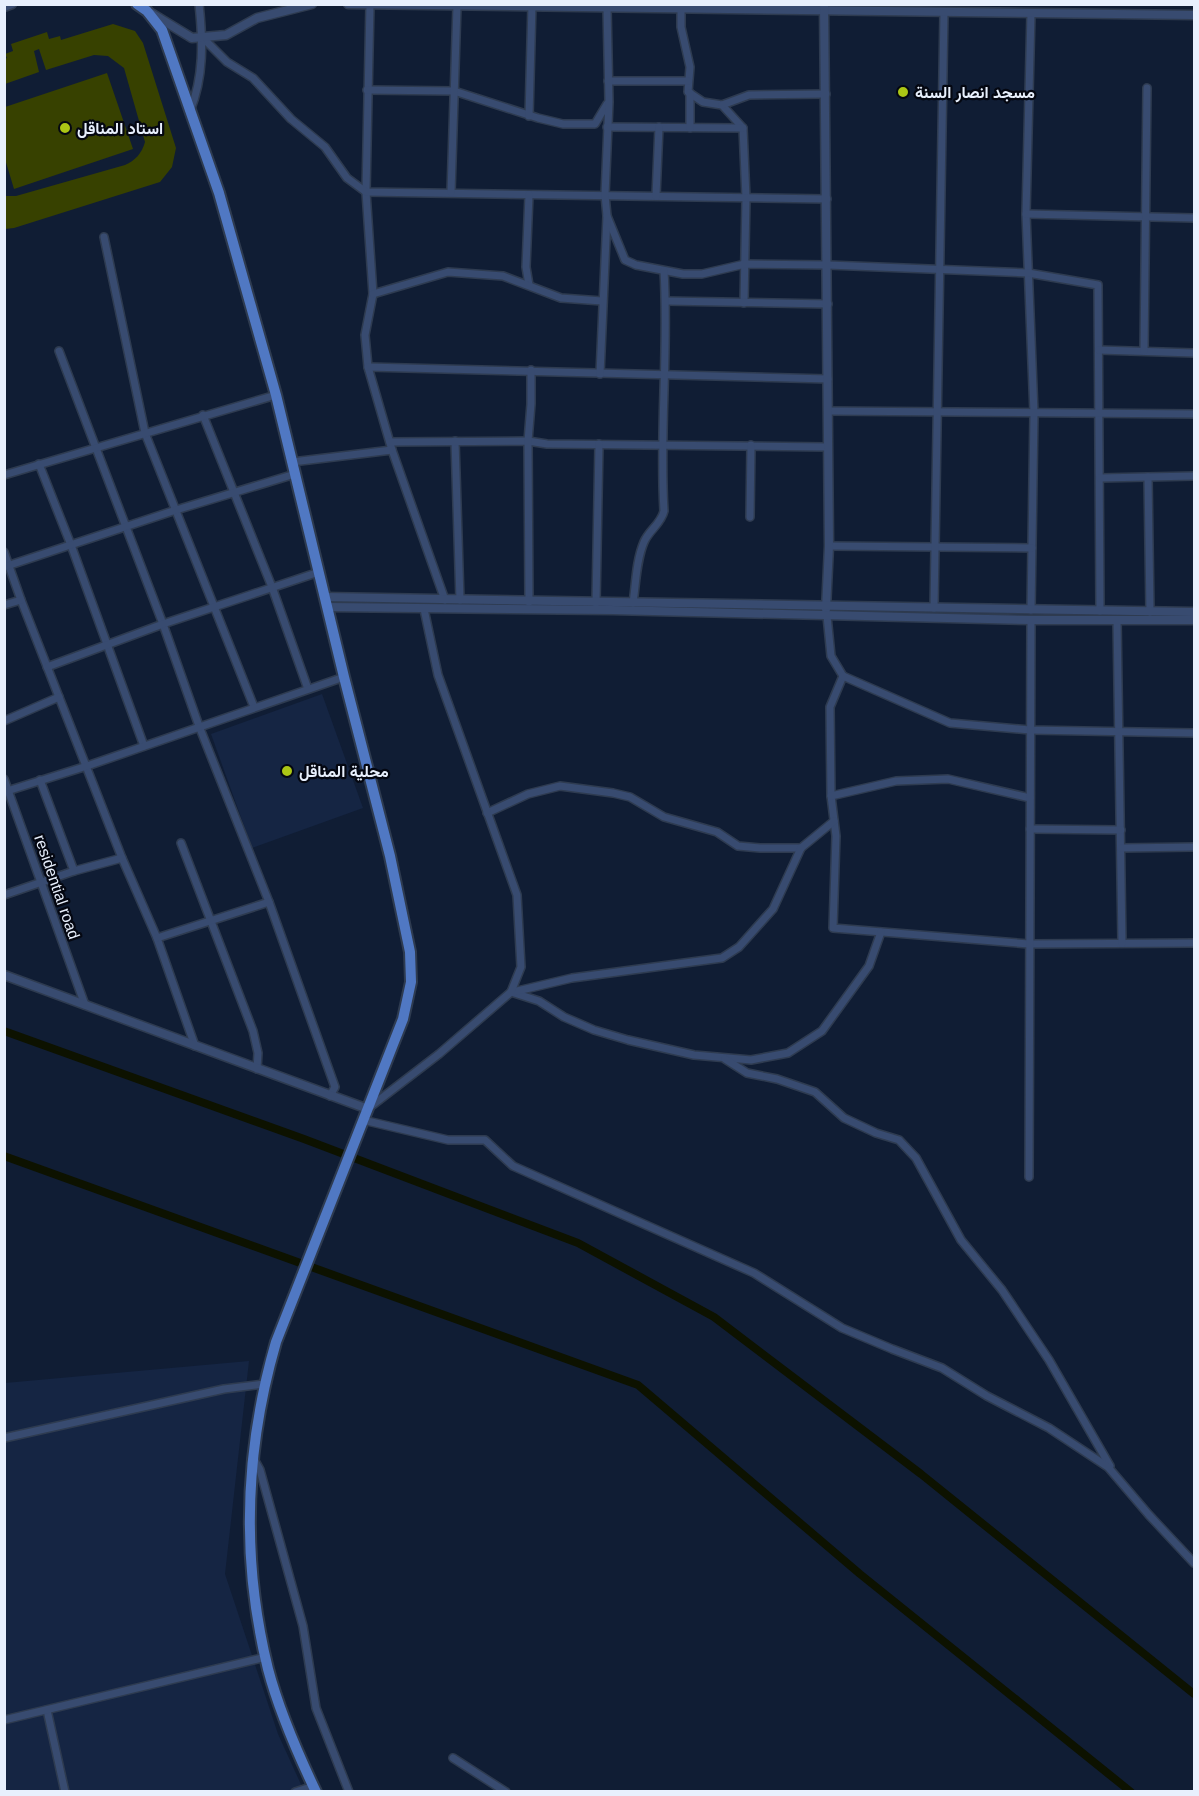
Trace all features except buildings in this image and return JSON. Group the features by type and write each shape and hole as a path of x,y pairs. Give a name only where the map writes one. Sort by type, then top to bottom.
{"main road":[{"path":"137,4 147,11 162,30 219,193 276,395 390,856 410,952 411,982 403,1019 276,1342 264,1384 252,1457 249,1500 251,1577 266,1657 280,1707 315,1789"}],"street":[{"path":"4,7 12,4"},
{"path":"137,4 192,38 226,35 258,18 312,4"},
{"path":"190,111 198,92 202,37 199,4"},
{"path":"348,4 607,8 651,6 681,9 824,8 944,12 980,8 1194,15"},
{"path":"370,5 366,192 373,294 365,335 368,367 392,450 445,600"},
{"path":"452,192 457,6"},
{"path":"529,116 532,6"},
{"path":"600,374 607,216 605,195 609,102 607,8"},
{"path":"824,8 829,546 826,606 831,656 843,676 950,723 1030,730 1194,733"},
{"path":"681,9 681,27 690,67 687,88 703,102 722,105 749,95 826,94"},
{"path":"1024,10 1026,214 1034,413 1030,730 1029,1177"},
{"path":"934,608 944,12"},
{"path":"202,37 227,62 253,78 291,119 325,147 347,178 366,192 827,199"},
{"path":"608,81 688,81"},
{"path":"1144,351 1147,88"},
{"path":"367,90 454,92 529,116 563,124 595,124 609,102"},
{"path":"690,93 690,128"},
{"path":"722,105 742,128 746,198 744,303"},
{"path":"608,127 742,128"},
{"path":"656,196 658,127"},
{"path":"529,285 526,267 530,195"},
{"path":"1026,214 1194,218"},
{"path":"607,216 626,260 636,265 664,271 702,274 745,264 828,265 1028,273 1098,285 1100,611"},
{"path":"104,237 145,432 255,707"},
{"path":"633,603 643,544 649,531 660,521 663,514 662,445 666,301 664,271"},
{"path":"373,294 448,272 503,276 561,298 602,301"},
{"path":"666,301 828,304"},
{"path":"1099,350 1194,353"},
{"path":"59,351 163,624 199,726 269,902 334,1087 330,1096"},
{"path":"368,367 828,379"},
{"path":"529,602 528,441 531,370"},
{"path":"4,475 276,395"},
{"path":"828,411 1194,414"},
{"path":"203,416 272,587 308,689"},
{"path":"455,441 460,600"},
{"path":"390,442 528,441 547,444 828,447"},
{"path":"596,603 599,444"},
{"path":"750,517 751,445"},
{"path":"292,462 392,450"},
{"path":"39,464 144,746"},
{"path":"7,567 176,510 295,474"},
{"path":"1100,478 1194,476"},
{"path":"1148,477 1150,612"},
{"path":"829,546 1032,548"},
{"path":"4,552 7,567 122,858 157,939 195,1046"},
{"path":"47,667 214,606 319,572"},
{"path":"4,605 21,600"},
{"path":"326,602 460,600 934,608 1117,620 1194,620"},
{"path":"326,602 424,609 612,610 827,616 1031,615 1100,611 1194,612"},
{"path":"4,975 368,1108 439,1054 511,992 521,967 517,895 438,675 424,609"},
{"path":"1117,620 1122,943"},
{"path":"7,791 87,766 344,676"},
{"path":"843,676 830,707 831,796 836,836 834,928 1029,944 1194,943"},
{"path":"4,721 59,698"},
{"name":"residential road","path":"4,778 85,1005"},
{"path":"831,796 896,781 948,779 1030,798"},
{"path":"40,780 74,871"},
{"path":"487,813 528,794 560,786 630,797 664,817 717,832 738,846 801,848"},
{"path":"511,992 572,978 722,958 739,947 773,909 801,848 834,821"},
{"path":"1030,829 1121,830"},
{"path":"181,843 253,1031 258,1053 257,1069"},
{"path":"1121,848 1194,847"},
{"path":"4,895 74,871 122,858"},
{"path":"157,939 269,902"},
{"path":"511,992 539,1001 564,1017 594,1030 659,1048 725,1059 751,1060 788,1053 822,1031 869,966 881,932"},
{"path":"725,1059 747,1073 777,1079 815,1092 844,1118 876,1133 899,1140 916,1158 961,1240 1002,1290 1049,1360 1112,1471 1142,1508 1194,1563"},
{"path":"363,1120 448,1140 485,1140 494,1146 508,1162 519,1168 754,1273 849,1332 942,1368 1058,1434 1112,1471"},
{"path":"4,1438 224,1389 264,1384"},
{"path":"252,1457 260,1470 303,1626 316,1708 349,1791"},
{"path":"4,1720 266,1657"},
{"path":"47,1710 65,1791"},
{"path":"453,1758 506,1791"},
{"path":"295,1791 315,1789"}],"shaded area":[{"name":"محلية المناقل","path":"322,694 363,808 252,848 211,734"},
{"path":"249,1361 225,1574 278,1734 304,1791 5,1792 5,1383"}],"green space":[{"path":"113,24 135,31 143,43 176,148 172,167 160,182 5,229 5,196 16,196 125,165 135,159 142,150 145,142 124,68 108,56 94,55 46,70 39,49 34,51 39,72 5,84 5,59 7,58 5,54 13,51 11,44 47,32 49,39 60,36 61,40"},
{"name":"استاد المناقل","path":"107,73 133,149 14,189 5,159 5,107"}],"waterway":[{"path":"4,1031 304,1139 578,1243 714,1317 921,1474 1194,1694"},
{"path":"4,1156 638,1385 860,1574 1131,1792"}],"place":[{"name":"مسجد انصار السنة","path":"903,92"},
{"name":"استاد المناقل","path":"65,128"},
{"name":"محلية المناقل","path":"287,771"}]}
